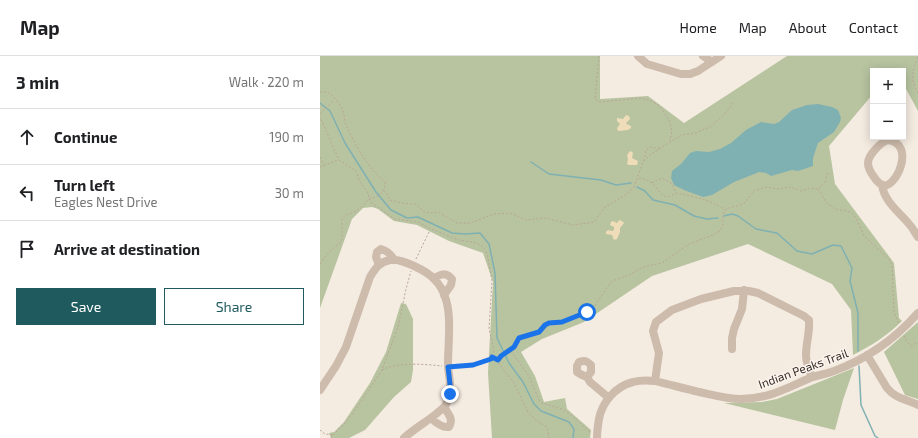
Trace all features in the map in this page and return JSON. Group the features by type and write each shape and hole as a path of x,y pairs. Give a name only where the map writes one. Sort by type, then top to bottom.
{"street":[{"path":"638,56 647,64 681,74 690,74 698,71 721,56"},
{"path":"703,56 712,62"},
{"path":"882,185 889,185 896,176 902,164 902,152 898,145 891,141 884,141 880,144 869,158 869,169 882,185 884,194 895,209 911,226 918,237"},
{"path":"379,265 376,257 377,252 380,249 386,250 394,260"},
{"path":"320,390 336,366 346,347 370,277 376,267 390,260 394,260 400,261 428,274 434,278 441,288 448,311 448,367 450,394 444,407 404,438"},
{"path":"434,278 446,274 452,279 451,285 444,295"},
{"path":"732,349 732,338 742,309 744,290"},
{"path":"655,381 659,353 653,332 656,322 672,310 701,299 744,290 758,293 809,320 810,326 806,346 806,356 812,378"},
{"name":"Indian Peaks Trail","path":"594,436 603,406 608,398 621,386 643,380 655,381 725,398 742,399 775,394 812,378 834,371 867,355 884,345 902,330 918,313"},
{"path":"867,355 890,392 899,398 918,405"},
{"path":"587,377 590,382 608,398"},
{"path":"431,418 443,427 449,427 452,419 444,407"}],"path":[{"path":"599,56 595,99 600,102 642,98 652,100 660,106 669,120 672,131 670,142"},
{"path":"918,57 912,72 914,85 918,93"},
{"path":"320,92 329,93 341,106 346,123 355,142 377,176 385,182 384,190 376,197 369,198 353,213 345,214 342,219 342,235 340,243 329,252 320,264"},
{"path":"320,114 322,110 335,100"},
{"path":"643,162 650,155 682,135 695,133 710,127 726,114 734,101"},
{"path":"320,117 339,160 356,171 360,182 368,193 373,204 395,219 418,222 459,240 477,243 483,247 487,253 492,281 490,329 494,351 491,359 473,365 448,367 419,364 389,366 382,370"},
{"path":"384,190 388,194 390,200 401,203 415,204 426,213 438,212 457,223 470,223 494,214 510,213 526,220 545,218 572,225 594,222 604,208 627,194 634,187 646,150 650,147 661,149"},
{"path":"320,157 324,166"},
{"path":"320,167 339,160"},
{"path":"818,189 825,182 828,172"},
{"path":"638,178 652,183 661,194 666,196 671,196 676,193 700,198 714,203 725,210"},
{"path":"652,183 660,179 664,179 671,183 676,193"},
{"path":"498,360 501,356 514,347 519,338 539,332 549,323 562,322 594,308 612,281 629,275 642,267 662,263 689,244 720,231 724,225 723,215 727,208 739,206 746,202 755,190 767,187 778,189 790,187 801,190 811,188 818,189 827,203 835,209 851,212 856,218 864,236 889,259 892,266 894,312 908,343 911,346 918,342"},
{"path":"331,438 356,409 382,370 398,327 412,266 431,229"},
{"path":"511,350 529,376 539,400 542,403 562,409 571,415 594,436"},
{"path":"492,357 498,360 499,364 514,383 528,412 537,421 547,427 549,438"},
{"path":"320,430 325,434 333,435"}],"green space":[{"path":"320,56 600,56 600,99 648,96 684,123 787,56 918,56 918,111 906,89 906,68 870,68 870,98 829,146 835,184 894,263 899,318 902,321 879,340 853,355 851,310 832,284 748,244 652,276 584,322 542,339 521,352 535,376 544,402 565,398 567,409 591,430 590,438 492,438 488,373 493,282 483,253 449,241 417,225 394,221 378,209 372,207 363,208 352,219 320,308"},
{"path":"401,303 406,304 413,319 413,370 411,382 394,397 365,430 349,438 331,438 329,433 334,432 344,422 370,383 386,352"},
{"path":"918,322 918,399 905,395 884,352"},
{"path":"854,368 835,430 724,403 762,402 777,399"}],"sand":[{"path":"626,115 629,116 630,119 626,123 631,126 631,128 628,130 618,131 617,128 620,124 617,121 617,118 623,119"},
{"path":"630,151 633,153 632,158 638,161 637,165 627,164 627,155"},
{"path":"619,220 624,223 620,228 617,239 614,240 612,235 606,234 606,232 608,230 614,230 614,227 610,225 611,222 613,221 617,223"}],"water":[{"path":"818,104 838,110 841,118 834,132 818,143 813,158 813,166 798,171 792,170 771,176 766,173 759,172 734,182 712,195 703,197 674,185 671,178 672,171 681,164 690,153 696,151 709,152 720,149 731,143 746,130 761,122 774,124 779,122 792,110 807,105"}],"waterway":[{"path":"320,103 330,111 345,143 376,192 391,210 407,218 418,217 452,233 480,233 489,244 495,273 497,338 509,363 523,382 534,404 541,411 569,422 574,429 573,438"},
{"path":"531,162 549,174 601,180 616,185 631,183"},
{"path":"637,187 645,191 653,200 675,205 694,216 707,219 718,218"},
{"path":"724,216 732,214 738,216 756,229 777,233 797,251 812,254 833,245 841,246 852,268 850,281 858,313 858,351"},
{"path":"859,366 861,405 875,436 878,438"}],"route":[{"path":"450,394 448,367 473,365 491,359 492,357 498,360 501,356 514,347 519,338 539,332 549,323 562,322 587,312"}]}
